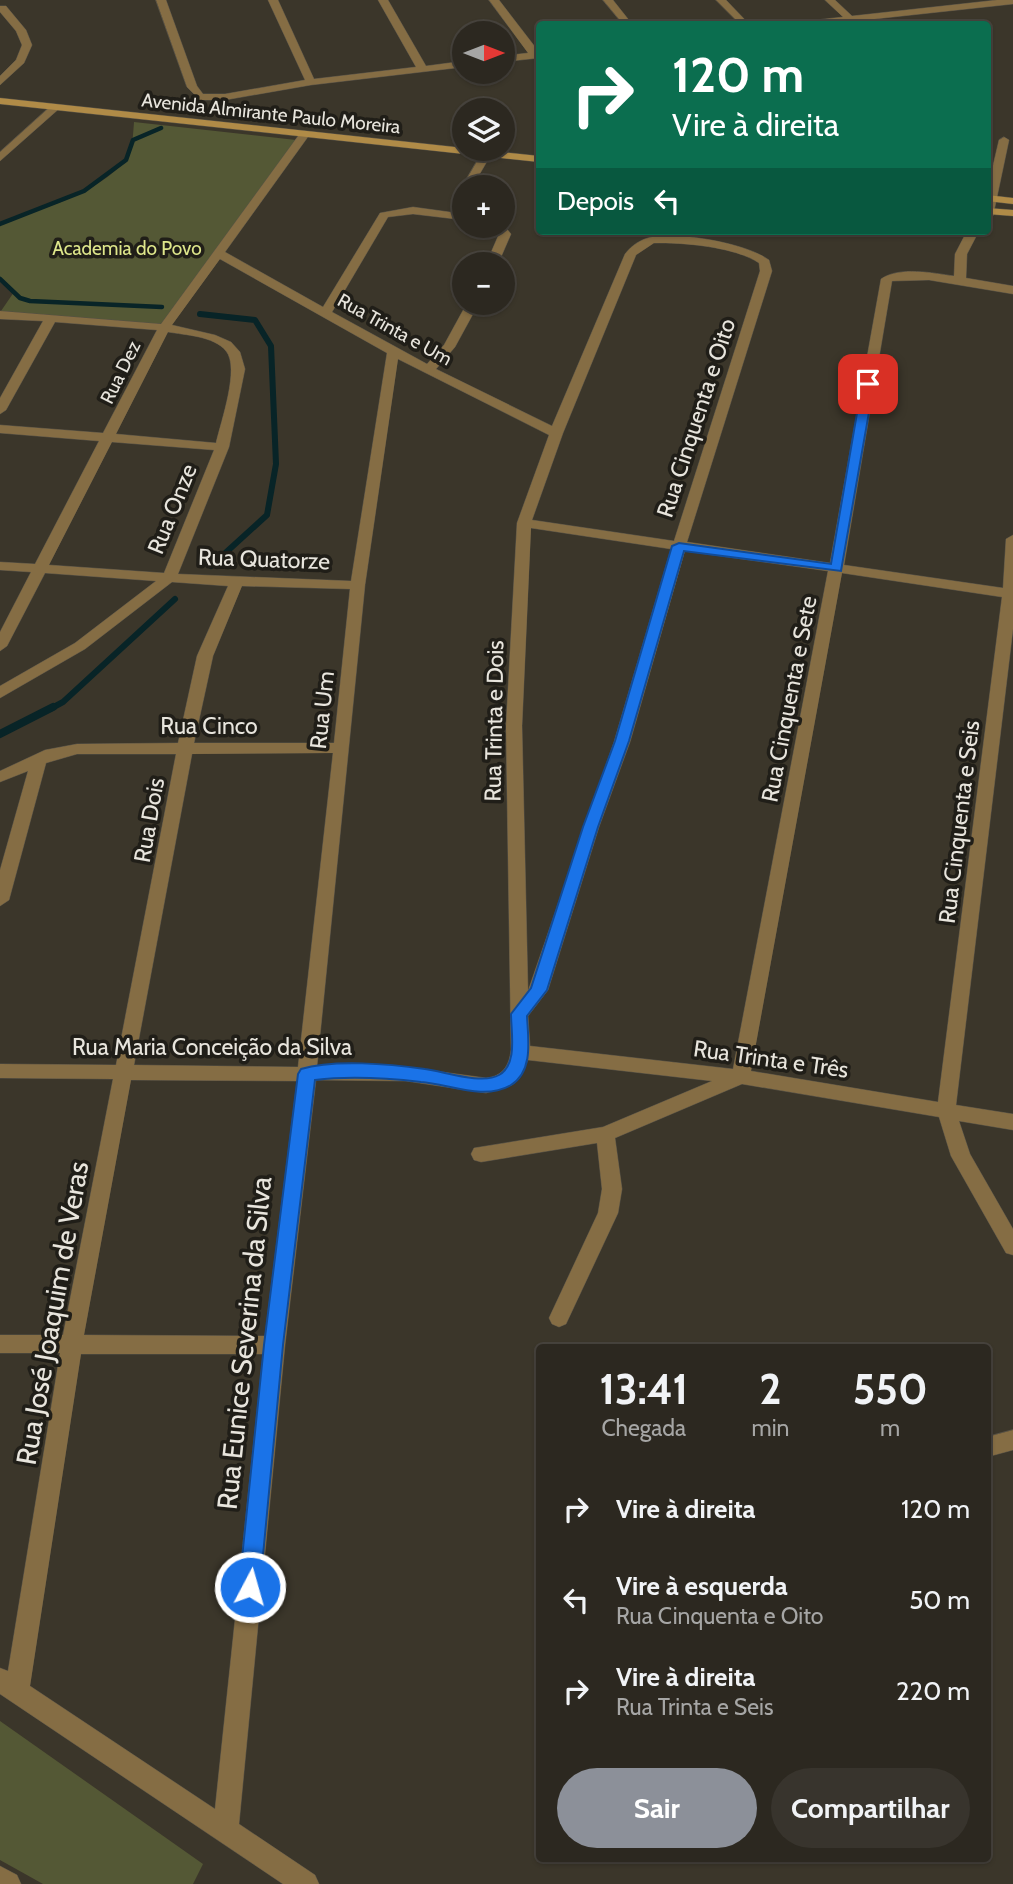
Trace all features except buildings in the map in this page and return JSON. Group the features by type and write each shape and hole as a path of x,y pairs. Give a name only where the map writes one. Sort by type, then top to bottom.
{"main road":[{"name":"Avenida Almirante Paulo Moreira","path":"0,91 452,140"},
{"name":"Avenida Almirante Paulo Moreira","path":"0,101 452,149"},
{"path":"515,146 536,148"},
{"name":"Avenida Almirante Paulo Moreira","path":"515,156 536,159"},
{"path":"991,198 1013,201"},
{"path":"991,213 1013,214"}],"street":[{"path":"161,0 197,100 311,82 452,65"},
{"path":"273,0 311,82"},
{"path":"383,0 422,68"},
{"path":"494,0 536,55"},
{"path":"608,0 626,21"},
{"path":"721,0 742,21"},
{"path":"830,0 850,21"},
{"path":"941,0 951,9"},
{"path":"859,21 951,9 972,11 1013,1"},
{"path":"0,9 4,8 21,30 27,45 21,61 0,82"},
{"path":"515,59 536,56"},
{"path":"0,158 57,107"},
{"name":"Rua Dez","path":"0,646 164,328 305,134"},
{"path":"991,190 1004,140"},
{"path":"325,313 384,215 402,210 452,212"},
{"path":"972,235 961,254 960,281 1013,290"},
{"name":"Rua Cinquenta e Oito","path":"519,1014 539,990 591,827 622,741 679,546 766,271 765,262 708,238 653,240 640,245 631,254 556,433"},
{"name":"Rua Trinta e Um","path":"219,253 393,352 556,433"},
{"name":"Rua Cinquenta e Sete","path":"741,1077 887,279 899,275 960,281"},
{"path":"428,370 449,347 466,315"},
{"path":"0,316 164,328"},
{"path":"0,410 51,318"},
{"name":"Rua Onze","path":"0,693 80,646 169,577 222,447 239,369 236,356 226,344 164,328"},
{"name":"Rua Um","path":"307,1074 358,585 393,352"},
{"path":"0,429 222,447"},
{"name":"Rua Trinta e Dois","path":"519,1014 514,726 524,523 556,433"},
{"path":"524,523 1012,594"},
{"name":"Rua Cinquenta e Seis","path":"946,1111 1012,594 1013,539"},
{"name":"Rua Quatorze","path":"0,566 237,582 358,585"},
{"name":"Rua Dois","path":"125,1071 185,748 205,656 237,582"},
{"name":"Rua Cinco","path":"0,777 39,759 77,749 340,748"},
{"path":"0,900 39,759"},
{"path":"519,1014 521,1052"},
{"name":"Rua Trinta e Três","path":"521,1052 741,1077 1013,1122"},
{"name":"Rua Maria Conceição da Silva","path":"0,1071 307,1074 335,1071 423,1075 473,1084 489,1084 505,1080 516,1067 521,1052"},
{"name":"Rua José Joaquim de Veras","path":"9,1685 125,1071"},
{"name":"Rua Eunice Severina da Silva","path":"226,1828 274,1345 307,1074"},
{"path":"481,1154 605,1133 741,1077"},
{"path":"946,1111 961,1156 1013,1247"},
{"path":"559,1318 608,1213 612,1189 605,1133"},
{"path":"0,1344 274,1345"},
{"path":"991,1446 1013,1440"},
{"path":"9,1685 306,1884"},
{"path":"0,1880 8,1884"}],"green space":[{"name":"Academia do Povo","path":"134,122 296,140 161,324 1,311 14,292 0,279 0,224 68,199 101,182 126,159 130,151"},
{"path":"0,1721 203,1864 193,1884 43,1884 0,1860"}],"waterway":[{"path":"0,224 84,191 126,160 133,140 161,128"},
{"path":"0,279 20,298 30,301 162,307"},
{"path":"200,314 255,320 271,346 276,464 267,515 211,566"},
{"path":"50,709 63,702 175,599"},
{"path":"0,734 53,707"}],"route":[{"path":"250,1587 274,1345 307,1074 335,1071 373,1072 423,1075 473,1084 489,1084 505,1080 516,1067 521,1052 519,1014 539,990 591,827 622,741 679,546 836,568 868,384"}]}
